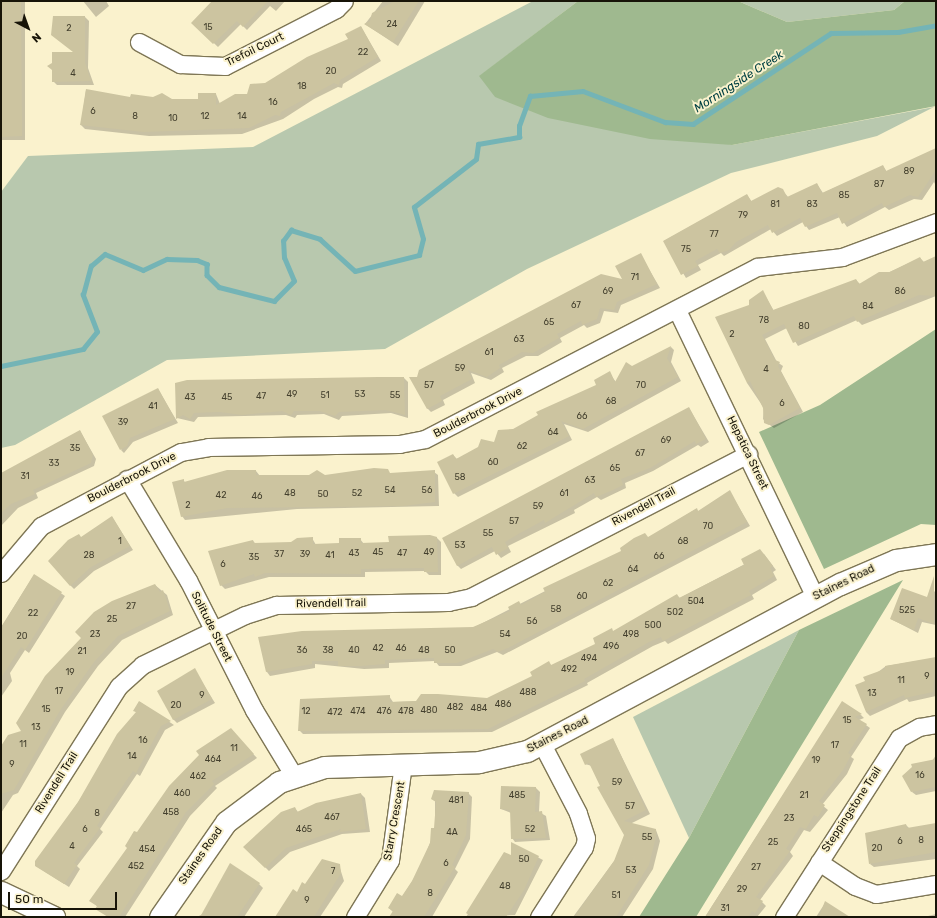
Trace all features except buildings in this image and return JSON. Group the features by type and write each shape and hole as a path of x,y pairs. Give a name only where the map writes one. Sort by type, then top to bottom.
{"street":[{"name":"Trefoil Court","path":"139,42 180,64 226,66 336,10 344,1"},
{"name":"Boulderbrook Drive","path":"1,573 40,526 166,458 196,448 399,444 425,439 677,310 757,267 842,257 936,222"},
{"name":"Hepatica Street","path":"677,310 816,597"},
{"name":"Rivendell Trail","path":"1,871 122,682 142,665 245,615 276,605 448,602 471,597 748,454"},
{"name":"Solitude Street","path":"127,479 188,580 254,710 294,776"},
{"name":"Staines Road","path":"160,917 226,822 263,792 294,776 324,767 494,760 542,744 816,597 882,565 936,554"},
{"name":"Steppingstone Trail","path":"784,917 899,738 919,727 936,724"},
{"path":"539,917 584,847 586,838 578,813 542,744"},
{"name":"Starry Crescent","path":"355,917 390,860 402,789 403,764"},
{"path":"819,862 855,886 876,894 936,884"},
{"path":"1,892 54,917"}],"green space":[{"path":"533,1 578,1 480,76 732,145 934,107 877,136 731,173 527,269 385,349 167,360 15,445 1,448 1,192 28,156 253,147"},
{"path":"578,1 738,1 787,22 894,10 905,1 936,1 936,106 732,145 650,139 548,118 495,97 479,76"},
{"path":"738,1 905,1 894,10 787,22"},
{"path":"936,329 936,525 921,524 824,569 759,432 820,405"},
{"path":"903,580 696,917 639,917 689,838 799,630"},
{"path":"799,630 689,838 633,717"}],"waterway":[{"name":"Morningside Creek","path":"1,366 83,349 97,332 83,295 91,266 105,254 143,270 167,259 197,260 207,264 207,275 219,287 274,301 294,281 284,258 283,241 291,230 320,239 355,271 419,255 423,239 414,207 476,159 478,144 519,137 519,126 530,96 583,91 665,122 693,124 831,33 898,32 936,25"}]}
